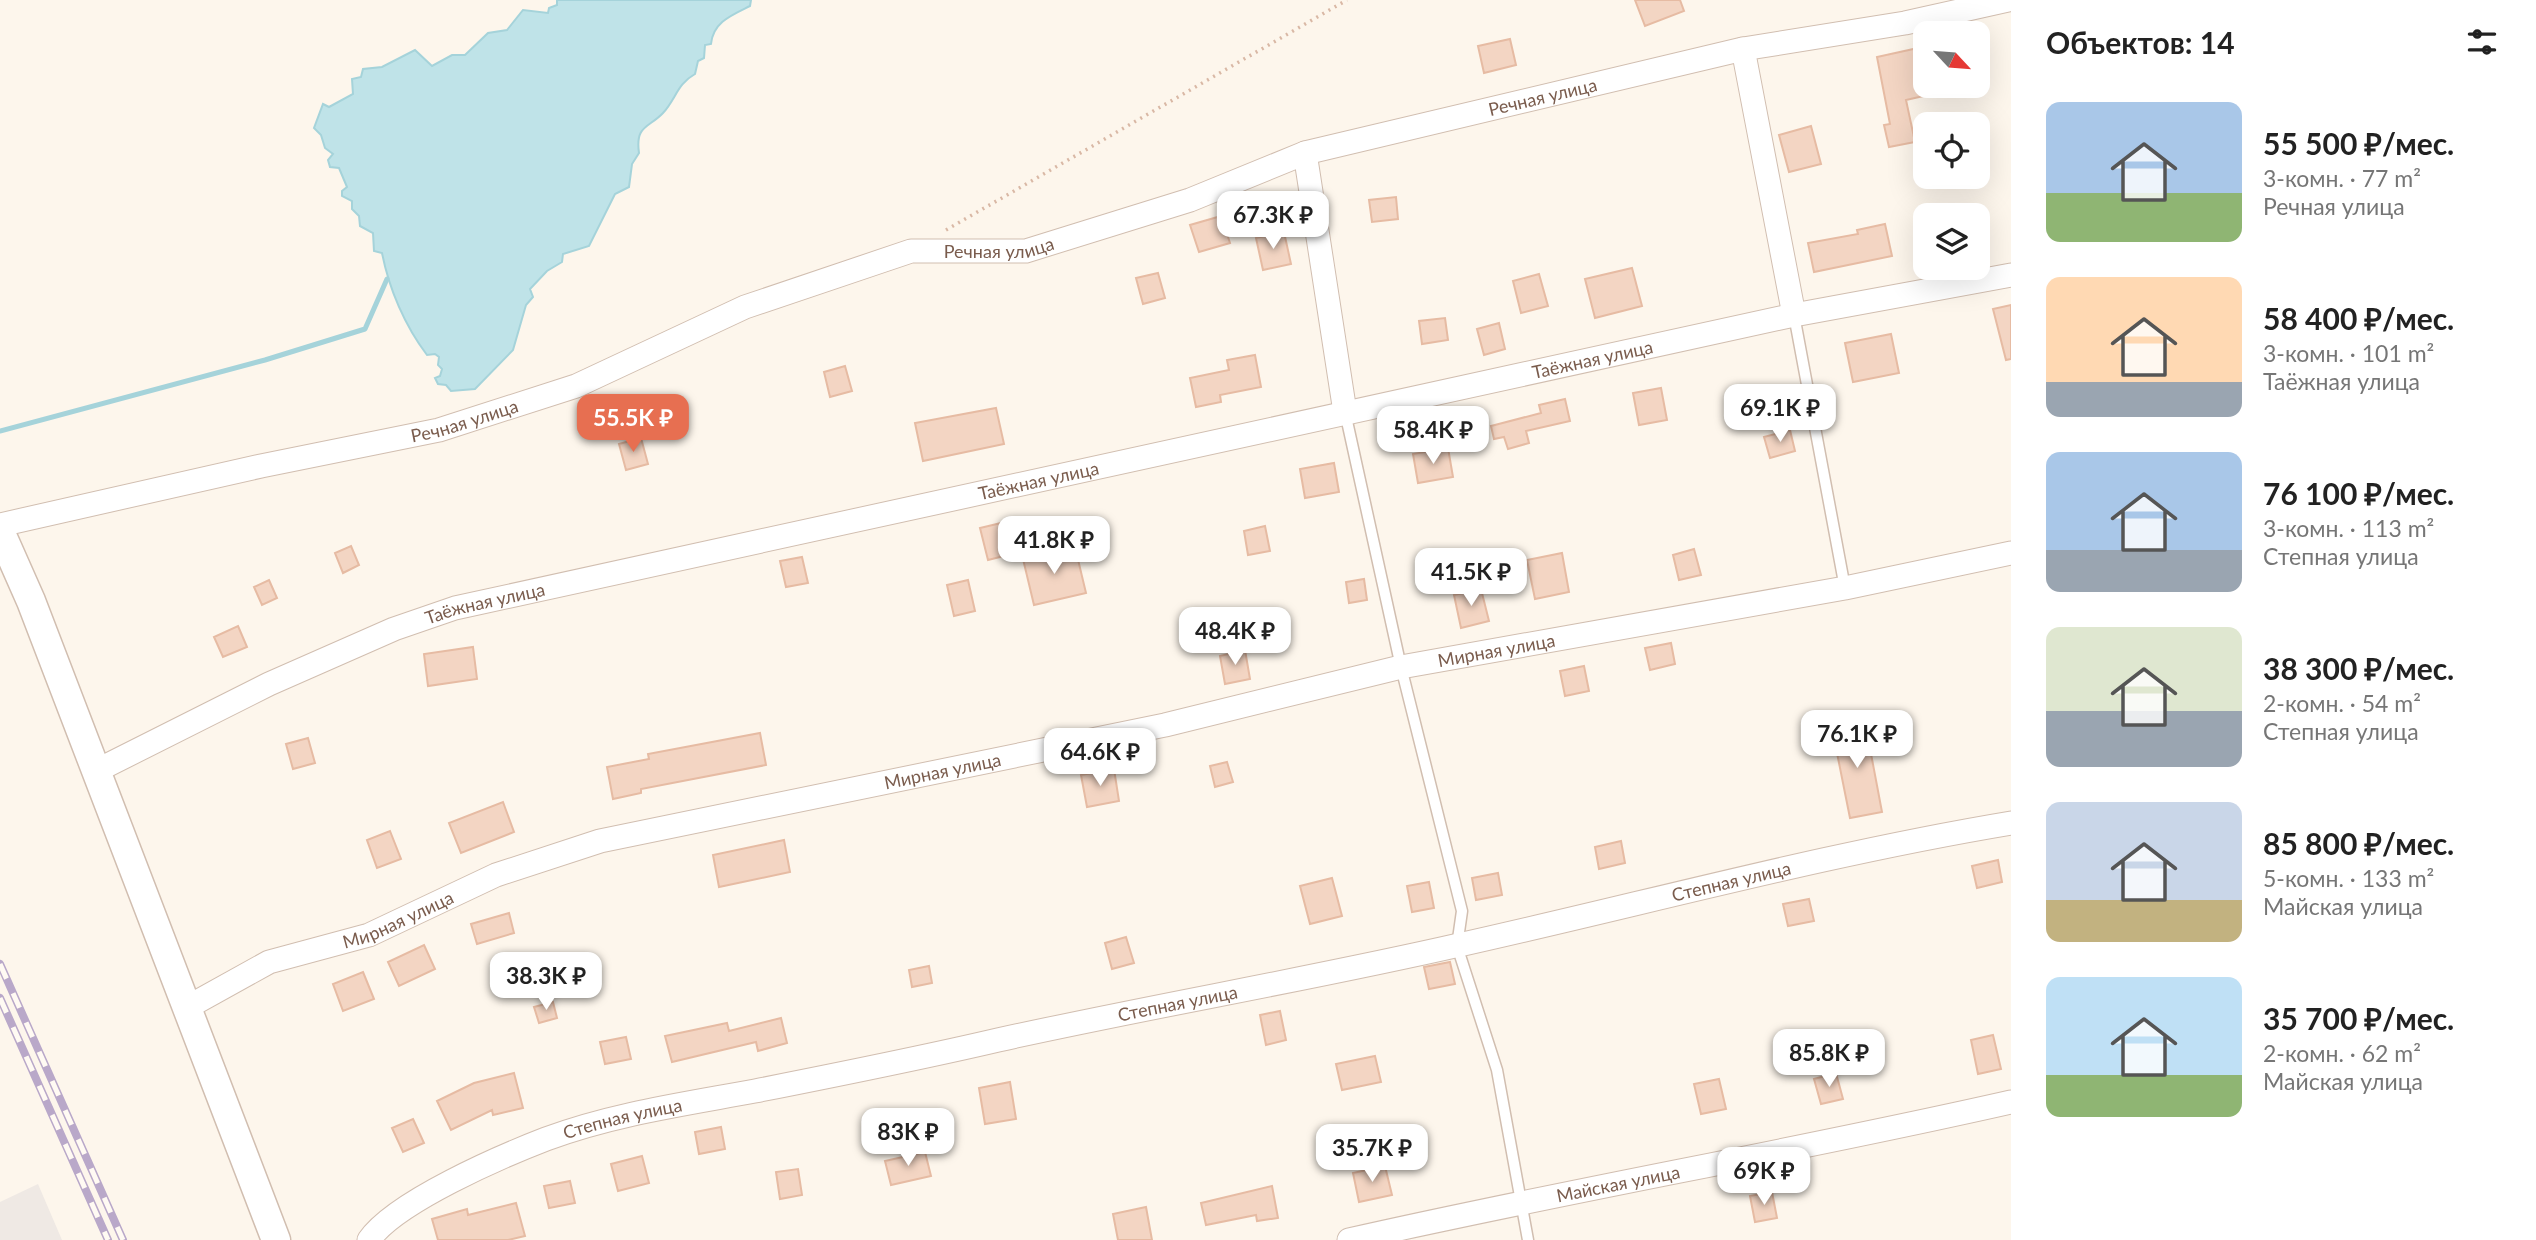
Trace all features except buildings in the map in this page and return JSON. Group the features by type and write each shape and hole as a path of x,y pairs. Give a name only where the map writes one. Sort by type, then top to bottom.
{"street":[{"name":"Речная улица","path":"0,525 261,466 439,430 576,386 745,307 911,251 1026,251 1190,200 1305,153 1743,49 1905,23 2008,0"},
{"path":"1743,49 1794,315"},
{"path":"1305,153 1345,412"},
{"name":"Таёжная улица","path":"96,771 269,684 394,629 455,608 1794,315 2011,275"},
{"path":"0,531 31,601 276,1240"},
{"name":"Мирная улица","path":"186,1008 269,962 369,935 496,875 600,841 1165,725 1401,667 1845,588 2011,552"},
{"name":"Степная улица","path":"369,1240 376,1230 437,1189 547,1139 626,1115 871,1069 1133,1010 1457,946 1775,869 1912,840 2011,823"},
{"name":"Майская улица","path":"1349,1240 1521,1201 1854,1138 2011,1102"}],"lane":[{"path":"1794,315 1845,588"},
{"path":"1345,412 1401,667 1462,911 1457,946 1497,1070 1528,1240"}],"path":[{"path":"911,251 1347,0"}],"shaded area":[{"path":"38,1184 62,1240 0,1240 0,1202"}],"water":[{"path":"557,0 751,0 750,6 719,25 711,44 705,45 704,58 698,61 695,74 684,82 663,113 641,132 639,153 632,164 629,187 615,194 589,246 563,254 562,262 547,271 530,289 533,297 526,305 513,350 475,389 451,391 446,385 438,384 435,378 440,376 442,369 438,365 439,357 435,354 427,355 412,332 394,293 382,253 374,251 373,233 360,226 359,216 352,209 352,201 342,196 342,191 347,187 339,168 330,167 328,160 333,154 325,148 321,135 314,128 323,104 329,107 353,94 352,79 361,77 363,69 382,67 415,50 432,66 452,55 465,55 488,33 507,30 523,10 548,13 549,8 557,5"}],"waterway":[{"path":"0,431 265,360 365,329 387,279"}],"railway":[{"path":"0,964 123,1240"},
{"path":"0,998 108,1240"}]}
